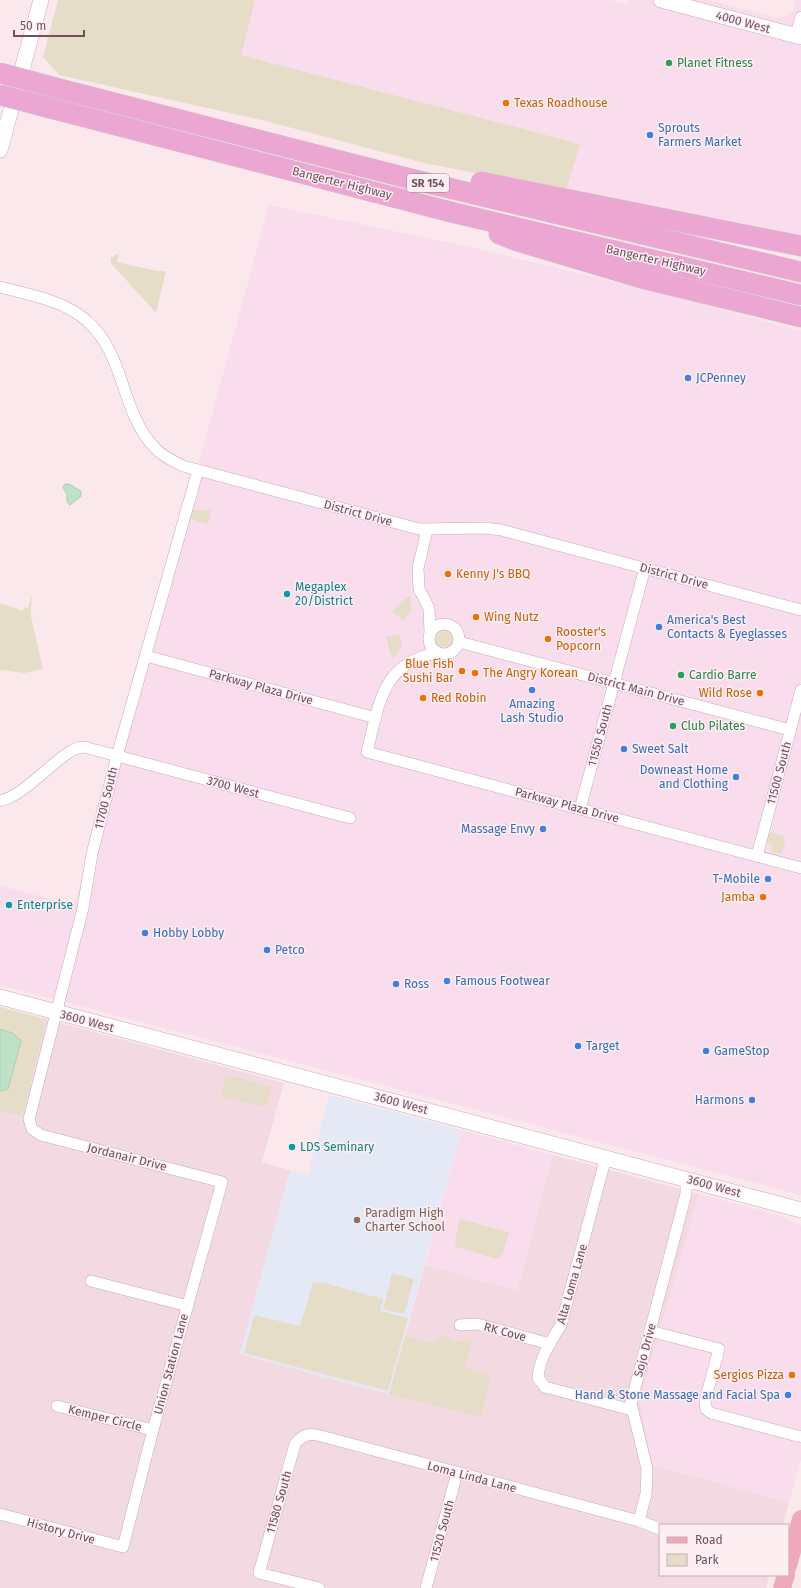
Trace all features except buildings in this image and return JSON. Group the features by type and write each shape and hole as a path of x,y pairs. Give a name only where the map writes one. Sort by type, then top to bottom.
{"highway":[{"name":"Bangerter Highway","path":"0,73 313,152 422,182 801,272"},
{"name":"Bangerter Highway","path":"0,95 450,212 801,295"},
{"path":"313,152 355,153 502,187 801,246"},
{"path":"450,212 473,226 641,278 801,317"}],"main road":[{"path":"0,150 40,0"},
{"name":"4000 West","path":"661,0 799,36"},
{"name":"3600 West","path":"0,997 801,1210"},
{"path":"789,1562 801,1519"},
{"path":"782,1588 786,1576"}],"street":[{"path":"799,36 801,17"},
{"name":"District Drive","path":"0,287 50,301 70,309 87,320 102,336 112,353 137,422 148,440 156,449 183,466 427,530 484,528 501,530 801,610"},
{"name":"11700 South","path":"32,1129 29,1118 83,908 92,854 117,756 198,470"},
{"path":"427,530 418,568 419,590 428,608 445,623 456,629 459,642 455,650 451,653 437,653 431,646 428,608"},
{"name":"11550 South","path":"580,809 645,568"},
{"path":"429,635 436,625 445,623"},
{"name":"Parkway Plaza Drive","path":"429,635 414,658 396,672 390,681 384,693 367,752 801,868"},
{"name":"District Main Drive","path":"459,642 790,730"},
{"name":"Parkway Plaza Drive","path":"414,658 437,653"},
{"name":"Parkway Plaza Drive","path":"146,656 376,718"},
{"name":"11500 South","path":"757,856 801,690"},
{"name":"3700 West","path":"0,801 17,794 76,747 84,747 350,818"},
{"name":"Jordanair Drive","path":"32,1129 41,1135 222,1182"},
{"name":"Alta Loma Lane","path":"606,1157 561,1325 550,1344 538,1374 538,1378 542,1385 632,1410"},
{"name":"Sojo Drive","path":"639,1521 646,1494 647,1469 632,1410 632,1396 686,1194 686,1179"},
{"name":"Union Station Lane","path":"123,1547 153,1430 222,1182"},
{"path":"91,1281 188,1306"},
{"name":"RK Cove","path":"460,1325 477,1324 550,1344"},
{"path":"650,1331 719,1349 705,1401 706,1409 711,1413 801,1437"},
{"name":"Kemper Circle","path":"58,1406 153,1430"},
{"name":"Loma Linda Lane","path":"305,1435 312,1434 322,1436 639,1521 659,1529"},
{"name":"11580 South","path":"305,1435 295,1444 259,1573 319,1588"},
{"name":"11520 South","path":"426,1588 457,1473"},
{"name":"History Drive","path":"0,1514 123,1547"}],"shaded area":[{"path":"255,0 609,0 627,4 629,0 709,0 777,18 784,17 793,10 796,0 801,0 801,237 736,222 566,191 579,145 240,55"},
{"path":"269,205 461,245 649,290 801,331 801,1195 0,985 0,886 74,905 183,521"},
{"path":"65,484 69,484 81,491 81,496 70,505 67,502 67,495 63,487"},
{"path":"38,1017 284,1083 262,1162 290,1170 240,1354 389,1394 425,1265 517,1290 553,1155 699,1194 640,1402 653,1465 789,1502 783,1524 659,1524 659,1576 769,1576 766,1588 0,1588 0,1111 22,1117 41,1019"},
{"path":"0,1029 12,1033 21,1041 8,1089 0,1091"},
{"name":"Paradigm High Charter School","path":"329,1095 461,1130 389,1394 240,1354 290,1170 308,1175"},
{"path":"461,1130 553,1155 517,1290 425,1265"},
{"path":"699,1194 778,1215 801,1225 801,1460 789,1502 653,1465 640,1402"}],"green space":[{"path":"58,0 255,0 241,55 580,144 566,191 424,163 262,120 59,75 43,57"},
{"path":"117,254 119,255 117,262 157,271 166,271 156,313 111,263 111,258"},
{"path":"212,507 208,524 190,519 193,510 207,510"},
{"path":"410,595 412,610 403,621 392,611"},
{"path":"32,596 31,616 43,669 24,673 0,670 0,603 23,611 24,607 28,608"},
{"path":"440,629 448,629 453,634 451,645 448,647 440,647 435,642 435,634"},
{"path":"400,634 402,648 392,660 386,637"},
{"path":"769,832 784,836 785,843 781,854 772,852 772,846 766,842"},
{"path":"0,1007 38,1017 45,1025 22,1117 0,1111"},
{"path":"226,1075 272,1087 266,1107 220,1095"},
{"path":"460,1219 509,1232 502,1256 496,1259 456,1247 455,1240"},
{"path":"392,1273 414,1279 404,1314 383,1309"},
{"path":"313,1282 325,1283 383,1299 380,1311 408,1318 388,1391 244,1353 254,1315 300,1326"},
{"path":"446,1335 459,1342 473,1336 465,1368 491,1375 482,1417 389,1394 405,1336 431,1343"}],"place":[{"name":"Planet Fitness","path":"669,63"},
{"name":"Texas Roadhouse","path":"506,103"},
{"name":"Sprouts Farmers Market","path":"650,135"},
{"name":"JCPenney","path":"688,378"},
{"name":"Kenny J's BBQ","path":"448,574"},
{"name":"Megaplex 20/District","path":"287,594"},
{"name":"Wing Nutz","path":"476,617"},
{"name":"America's Best Contacts & Eyeglasses","path":"659,627"},
{"name":"Rooster's Popcorn","path":"548,639"},
{"name":"Blue Fish Sushi Bar","path":"462,671"},
{"name":"The Angry Korean","path":"475,673"},
{"name":"Cardio Barre","path":"681,675"},
{"name":"Amazing Lash Studio","path":"532,690"},
{"name":"Wild Rose","path":"760,693"},
{"name":"Red Robin","path":"423,698"},
{"name":"Club Pilates","path":"673,726"},
{"name":"Sweet Salt","path":"624,749"},
{"name":"Downeast Home and Clothing","path":"736,777"},
{"name":"Massage Envy","path":"543,829"},
{"name":"T-Mobile","path":"768,879"},
{"name":"Jamba","path":"763,897"},
{"name":"Enterprise","path":"9,905"},
{"name":"Hobby Lobby","path":"145,933"},
{"name":"Petco","path":"267,950"},
{"name":"Famous Footwear","path":"447,981"},
{"name":"Ross","path":"396,984"},
{"name":"Target","path":"578,1046"},
{"name":"GameStop","path":"706,1051"},
{"name":"Harmons","path":"752,1100"},
{"name":"LDS Seminary","path":"292,1147"},
{"name":"Paradigm High Charter School","path":"357,1220"},
{"name":"Sergios Pizza","path":"792,1375"},
{"name":"Hand & Stone Massage and Facial Spa","path":"788,1395"}]}
